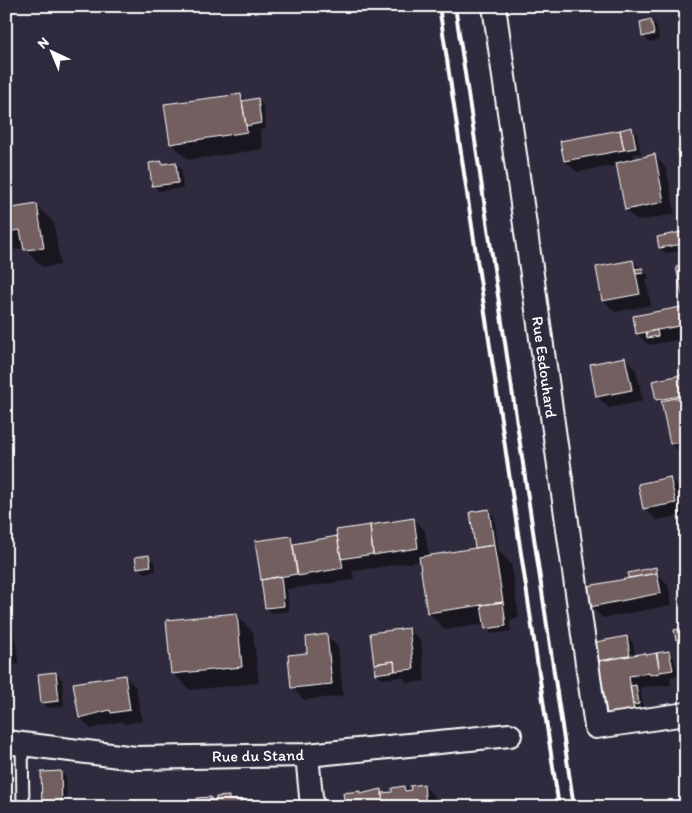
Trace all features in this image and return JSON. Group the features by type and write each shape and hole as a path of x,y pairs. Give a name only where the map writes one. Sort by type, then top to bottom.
{"street":[{"name":"Rue Esdouhard","path":"494,6 596,727 686,714"},
{"name":"Rue du Stand","path":"14,743 135,758 307,754 510,735"},
{"path":"307,754 312,807"}],"lane":[{"path":"14,743 23,807"}],"building":[{"path":"651,19 654,34 642,37 640,22"},
{"path":"241,94 247,132 170,144 164,104"},
{"path":"258,98 261,123 246,126 242,101"},
{"path":"632,127 636,148 624,150 620,130"},
{"path":"620,130 624,150 564,161 560,141"},
{"path":"686,148 686,167 682,168 678,149"},
{"path":"655,154 664,202 625,210 616,163"},
{"path":"162,161 162,164 176,162 178,183 152,186 149,163"},
{"path":"37,204 44,248 24,250 20,230 6,232 6,209"},
{"path":"686,231 686,247 684,247 681,232"},
{"path":"681,232 683,244 659,248 657,237"},
{"path":"633,260 640,294 602,301 596,267"},
{"path":"686,265 686,294 682,295 676,267"},
{"path":"643,268 644,273 636,274 635,269"},
{"path":"681,307 684,325 636,334 633,316"},
{"path":"657,330 658,336 647,338 646,332"},
{"path":"625,357 632,390 596,397 590,364"},
{"path":"686,374 686,395 656,400 652,381"},
{"path":"686,396 686,441 670,444 661,401"},
{"path":"670,477 676,503 643,509 638,484"},
{"path":"489,509 494,545 475,548 470,512"},
{"path":"414,518 418,548 373,555 370,525"},
{"path":"370,525 373,554 341,559 336,530"},
{"path":"291,536 297,574 261,580 255,541"},
{"path":"337,536 343,568 298,576 293,544"},
{"path":"494,545 503,602 427,613 419,557"},
{"path":"149,555 151,566 137,568 135,557"},
{"path":"656,567 657,573 628,578 628,573"},
{"path":"657,573 661,593 590,607 588,586"},
{"path":"281,576 284,606 265,608 261,580"},
{"path":"503,602 506,626 485,629 481,605"},
{"path":"237,613 242,667 171,674 166,620"},
{"path":"409,628 414,669 395,671 394,661 374,664 370,633"},
{"path":"683,628 685,638 676,640 674,630"},
{"path":"327,634 332,684 291,688 288,655 307,653 306,637"},
{"path":"627,636 630,656 599,661 596,642"},
{"path":"669,651 673,670 660,672 656,653"},
{"path":"645,653 646,655 657,653 660,673 629,676 635,718 608,722 599,661"},
{"path":"394,661 395,671 375,674 374,664"},
{"path":"56,672 59,701 41,703 38,674"},
{"path":"125,675 130,710 111,713 110,710 79,718 73,683"},
{"path":"636,685 639,704 633,705 630,686"},
{"path":"61,771 62,807 42,807 41,772"},
{"path":"424,784 426,807 383,807 382,793 392,792 392,788 404,786 405,791 411,790 410,786"},
{"path":"382,789 383,807 345,807 343,793 360,791 360,794"},
{"path":"229,796 229,800 240,800 240,807 196,807 197,798 211,797 211,801 216,801 216,797"},
{"path":"240,800 252,800 251,803 262,803 262,800 277,800 278,807 240,807"},
{"path":"139,801 140,807 118,807 117,803"},
{"path":"184,801 196,801 196,807 156,807 156,802 178,802 178,806 184,806"}],"railway":[{"path":"439,6 559,807"},
{"path":"455,6 574,807"}]}
